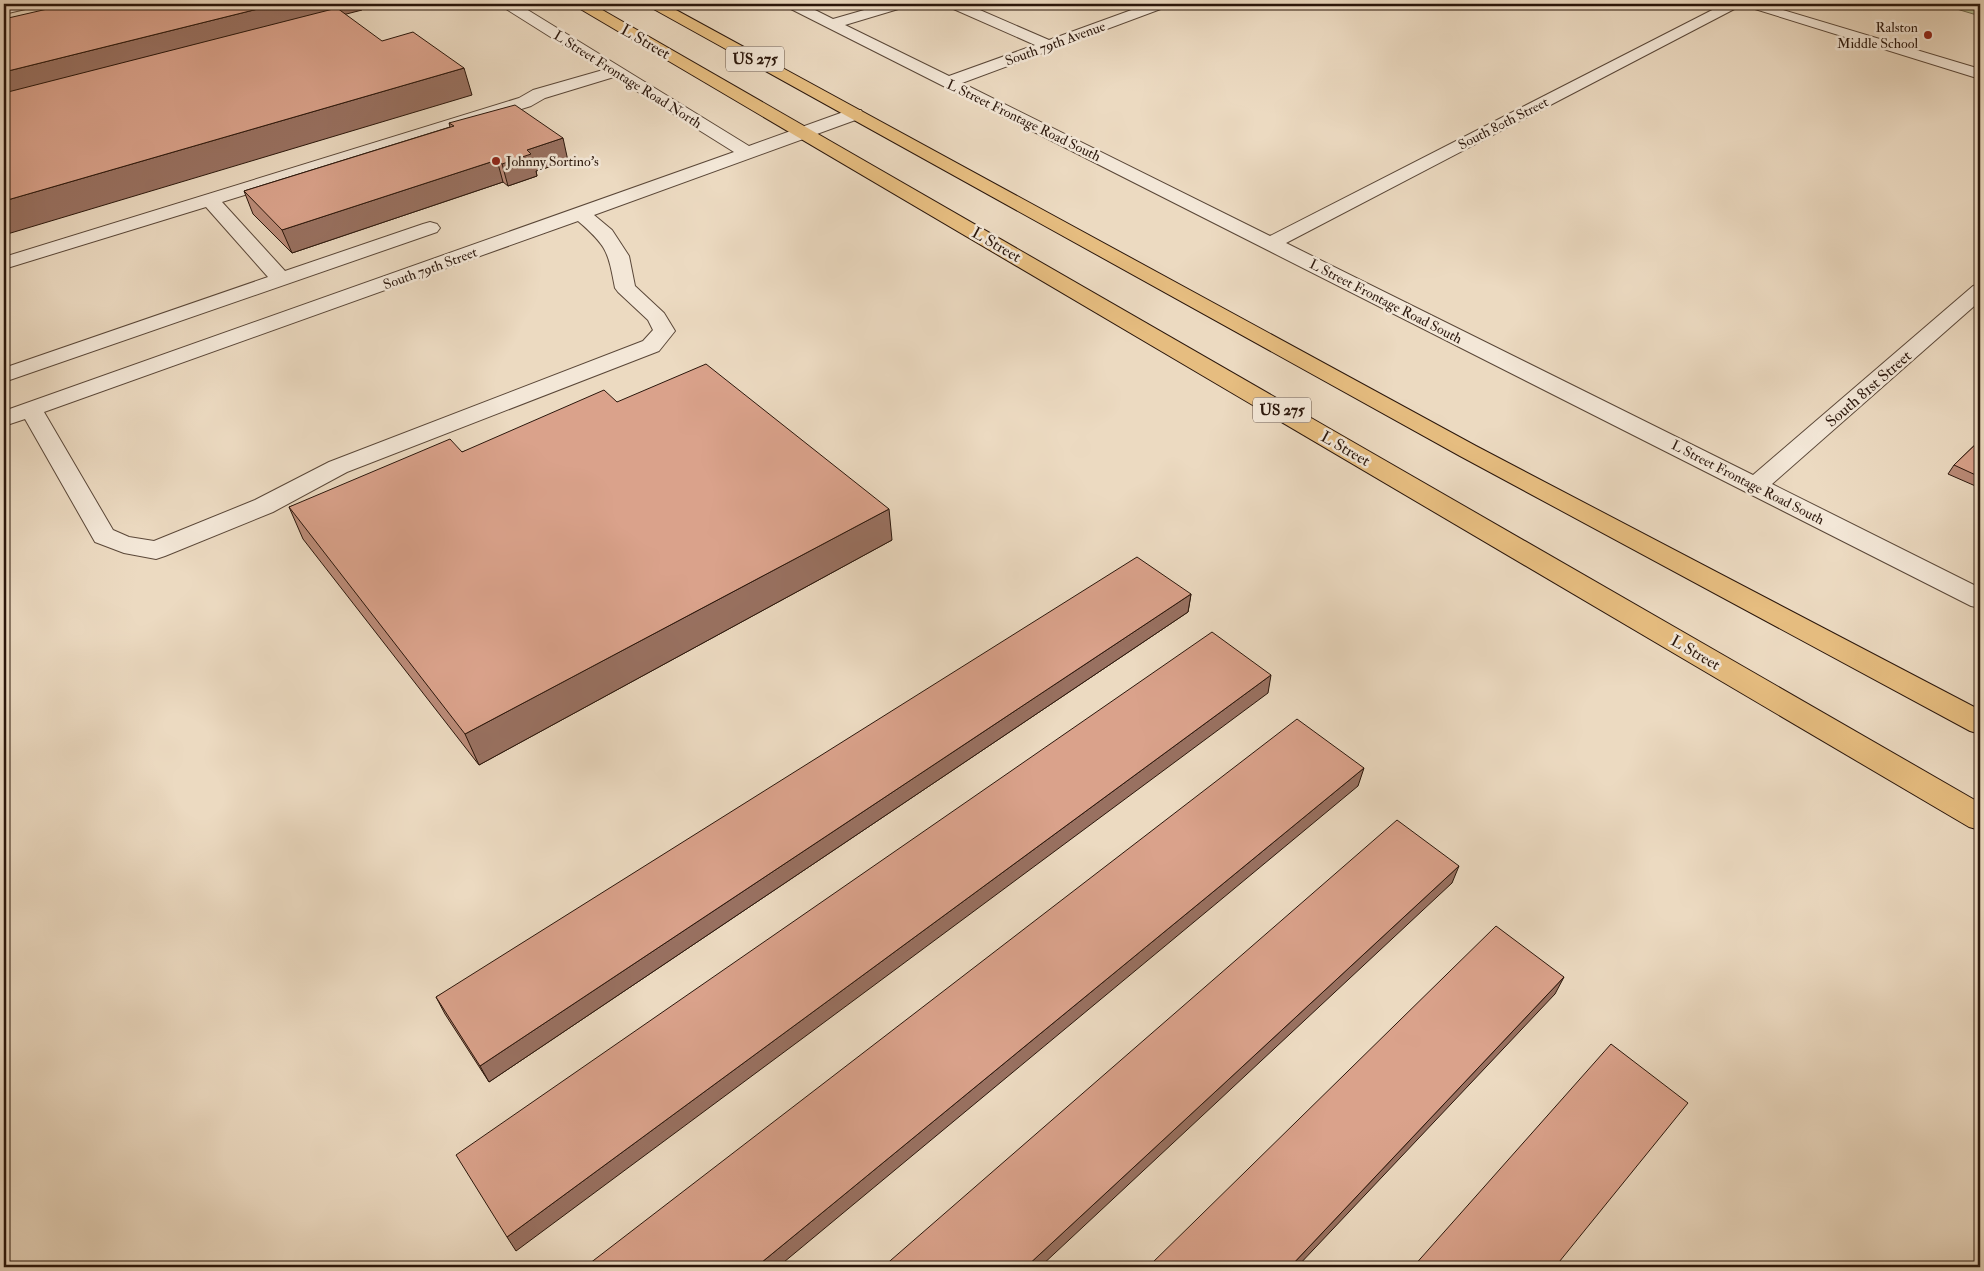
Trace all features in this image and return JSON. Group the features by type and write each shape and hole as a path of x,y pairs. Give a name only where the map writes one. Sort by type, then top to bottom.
{"main road":[{"name":"L Street","path":"582,4 1980,818"},
{"name":"US 275","path":"655,4 1468,451 1980,723"}],"street":[{"path":"4,10 29,4"},
{"name":"L Street Frontage Road North","path":"508,4 748,153"},
{"name":"L Street Frontage Road South","path":"792,4 1980,599"},
{"path":"832,24 900,4"},
{"path":"954,4 1049,46"},
{"name":"South 79th Avenue","path":"948,82 1162,4"},
{"name":"South 80th Street","path":"1271,243 1735,4"},
{"path":"1748,4 1980,74"},
{"path":"4,263 525,102 540,94 616,71"},
{"name":"South 79th Street","path":"4,419 855,114"},
{"path":"209,199 282,280"},
{"path":"30,409 104,536 124,545 156,550 264,506 338,467 650,346 664,331 657,317 624,288 618,256 605,234 580,214"},
{"path":"4,375 430,228"},
{"name":"South 81st Street","path":"1755,486 1980,290"}],"green space":[{"path":"1940,4 1980,4 1980,16"}],"building":[{"path":"69,4 278,4 4,72 4,19"},
{"path":"337,8 382,41 413,32 464,68 4,201 4,93"},
{"path":"515,105 563,138 527,150 531,154 502,164 497,160 282,230 244,191 454,126 449,123"},
{"path":"706,364 889,509 465,734 289,507 450,439 462,452 604,390 617,402"},
{"path":"1980,440 1980,477 1954,465"},
{"path":"1137,557 1191,594 480,1066 436,997"},
{"path":"1212,632 1271,675 507,1237 456,1155"},
{"path":"1297,719 1364,768 756,1267 585,1267"},
{"path":"1397,820 1459,866 1026,1267 883,1267"},
{"path":"1496,926 1564,977 1290,1267 1148,1267"},
{"path":"1611,1044 1688,1103 1555,1267 1413,1267"}],"place":[{"name":"Ralston Middle School","path":"1928,35"},
{"name":"Johnny Sortino's","path":"496,161"}]}
